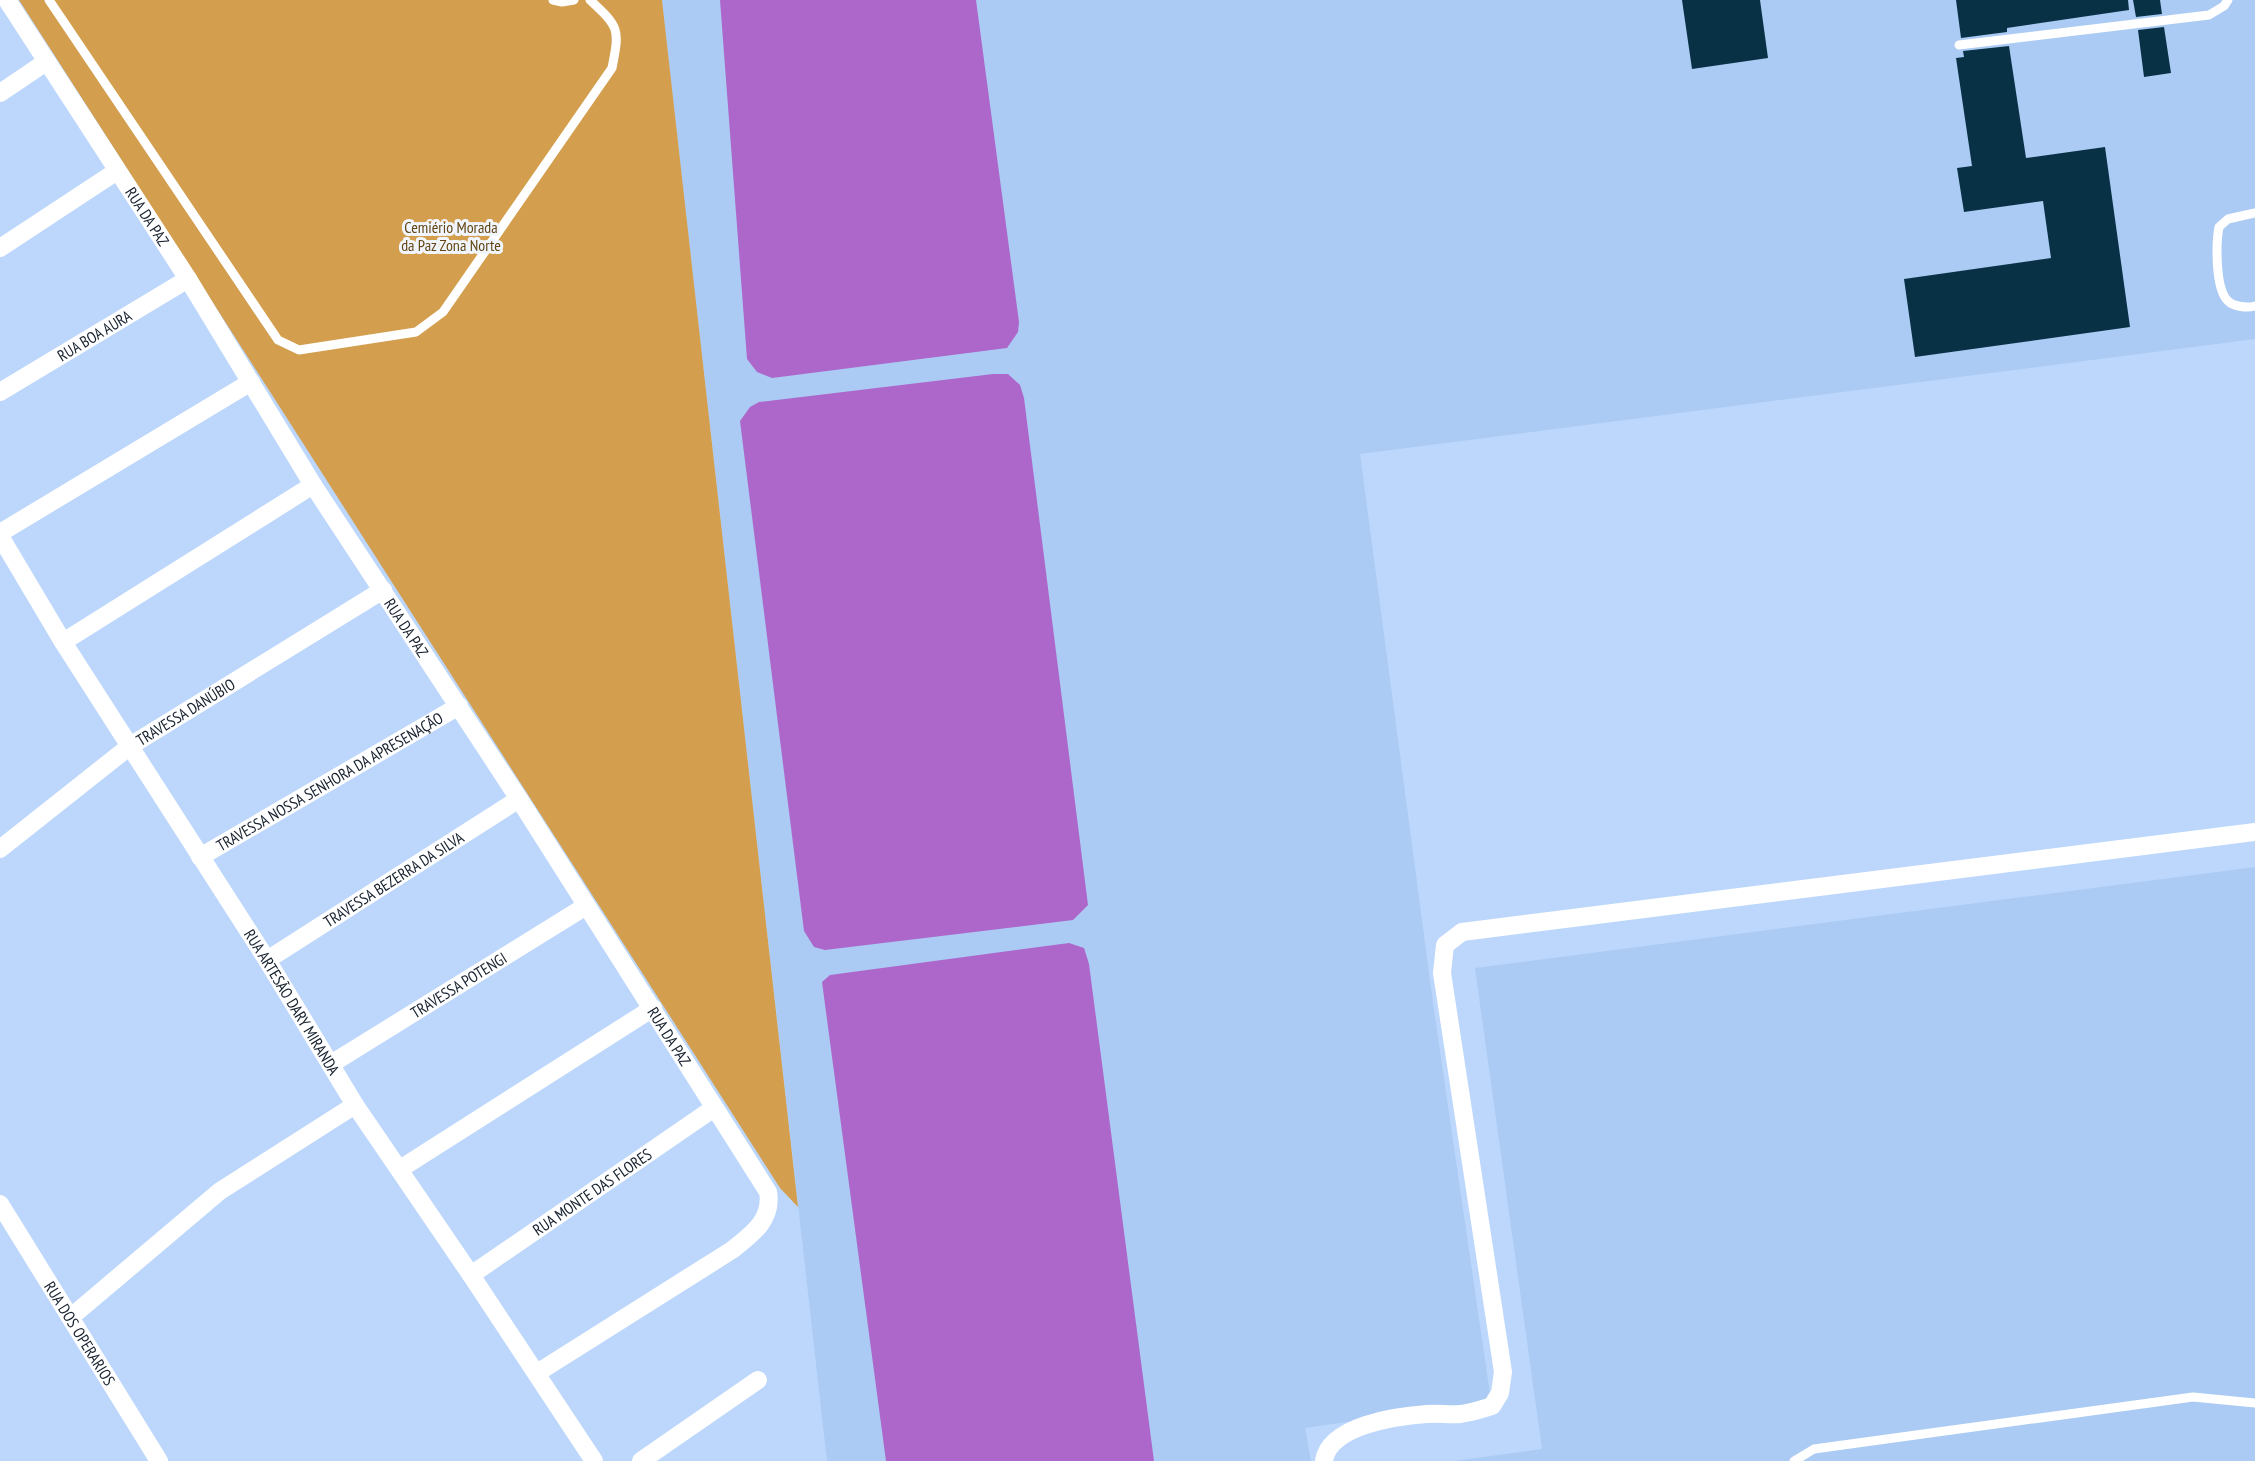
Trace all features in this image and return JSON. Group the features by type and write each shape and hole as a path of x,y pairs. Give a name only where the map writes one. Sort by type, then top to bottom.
{"street":[{"name":"RUA DA PAZ","path":"7,0 188,279 313,486 519,799 768,1192 770,1202 764,1221 732,1251 537,1373"},
{"path":"0,93 46,62"},
{"path":"0,249 117,171"},
{"name":"RUA BOA AURA","path":"0,392 188,279"},
{"path":"0,535 251,382"},
{"path":"63,642 313,486"},
{"name":"RUA ARTESÃO DARY MIRANDA","path":"0,535 63,642 267,960 355,1105 594,1461"},
{"name":"TRAVESSA DANÚBIO","path":"0,849 130,746 383,590"},
{"name":"TRAVESSA NOSSA SENHORA DA APRESENAÇÃO","path":"200,857 459,706"},
{"name":"TRAVESSA BEZERRA DA SILVA","path":"267,960 519,799"},
{"path":"1324,1461 1325,1452 1335,1440 1364,1424 1426,1414 1462,1414 1492,1406 1500,1393 1503,1372 1442,973 1445,945 1462,932 2255,832"},
{"name":"TRAVESSA POTENGI","path":"331,1064 586,906"},
{"path":"400,1169 652,1008"},
{"path":"71,1317 220,1191 355,1105"},
{"name":"RUA MONTE DAS FLORES","path":"471,1275 714,1108"},
{"name":"RUA DOS OPERARIOS","path":"0,1204 158,1461"},
{"path":"641,1461 758,1380"}],"lane":[{"path":"49,0 278,340 299,350 416,332 443,312 612,68 618,41 613,21 590,0"},
{"path":"553,0 562,2 574,0"},
{"path":"1959,45 2209,15 2224,6 2228,0"},
{"path":"2255,213 2228,219 2219,227 2217,239 2222,291 2228,302 2238,306 2255,306"},
{"path":"1794,1461 1814,1449 2193,1397 2255,1403"}],"shaded area":[{"path":"662,0 2255,0 2255,339 1360,454 1434,1010 1491,1401 1305,1428 1311,1461 827,1461"},
{"path":"720,0 976,0 1019,322 1018,332 1007,348 772,378 757,372 747,359"},
{"path":"1008,374 1020,385 1024,398 1088,905 1073,920 825,950 814,947 804,931 740,421 750,407 759,402"},
{"path":"2255,867 2255,1461 1454,1461 1542,1449 1475,968"},
{"path":"1069,943 1084,948 1089,964 1154,1461 886,1461 822,982 830,975"}],"green space":[{"name":"Cemiério Morada da Paz Zona Norte","path":"19,0 662,0 798,1207 780,1188"}],"building":[{"path":"1682,0 1760,0 1768,58 1692,69"},
{"path":"1956,0 2128,0 2129,10 2007,28 2007,32 1961,38"},
{"path":"2133,0 2160,0 2162,14 2136,17"},
{"path":"2164,27 2171,73 2144,77 2138,30"},
{"path":"2009,46 2026,158 2105,147 2130,327 1915,357 1904,279 2051,258 2043,201 1964,212 1957,168 1972,166 1956,58 1964,57 1963,51"}]}
